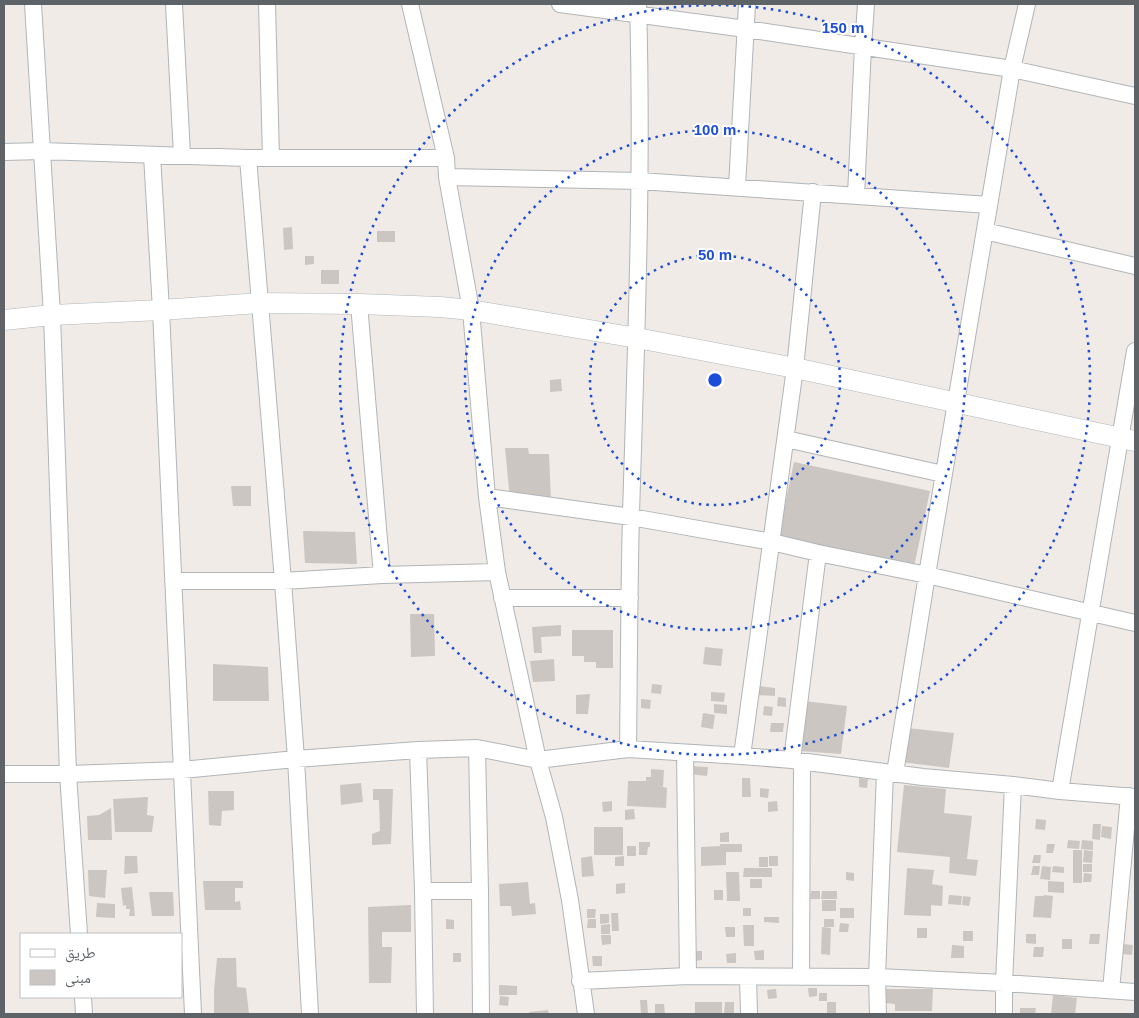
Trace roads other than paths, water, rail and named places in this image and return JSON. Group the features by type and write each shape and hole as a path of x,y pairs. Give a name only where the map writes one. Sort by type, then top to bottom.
{"street":[{"path":"33,4 52,315 68,774 79,933"},
{"path":"174,4 182,155"},
{"path":"267,4 271,158"},
{"path":"410,4 446,158 447,177 470,310 487,497 497,572 538,760 554,817 570,900 586,1014"},
{"path":"560,4 638,9 746,29 1012,69 1135,96"},
{"path":"737,187 747,4"},
{"path":"856,195 866,4"},
{"path":"878,1014 877,978 890,773 927,575 1012,69 1027,4"},
{"path":"628,749 631,517 640,180 638,9"},
{"path":"4,152 42,151 248,158 446,158"},
{"path":"152,155 161,310 193,1014"},
{"path":"248,158 296,759 310,1014"},
{"path":"447,177 640,180 989,205"},
{"path":"742,756 795,368 813,192"},
{"path":"985,231 1135,266"},
{"path":"4,320 52,315 259,303 359,304 470,310 637,338 795,368 1128,439"},
{"path":"359,304 382,575"},
{"path":"1060,791 1091,613 1128,439 1135,351"},
{"path":"786,439 943,474"},
{"path":"487,497 631,517 772,542 927,575 1135,623"},
{"path":"801,977 797,761 818,553"},
{"path":"173,581 283,581 382,575 497,572"},
{"path":"502,598 630,598"},
{"path":"4,774 182,770 418,750 477,748 538,760 628,749 797,761 1060,791 1132,796 1111,990"},
{"path":"477,748 481,1014"},
{"path":"418,750 425,1014"},
{"path":"685,753 688,976"},
{"path":"1004,1014 1013,785"},
{"path":"423,891 480,891"},
{"path":"580,980 688,976 877,978 1004,983 1135,992"},
{"path":"748,977 749,1014"},
{"path":"83,998 84,1014"}]}
